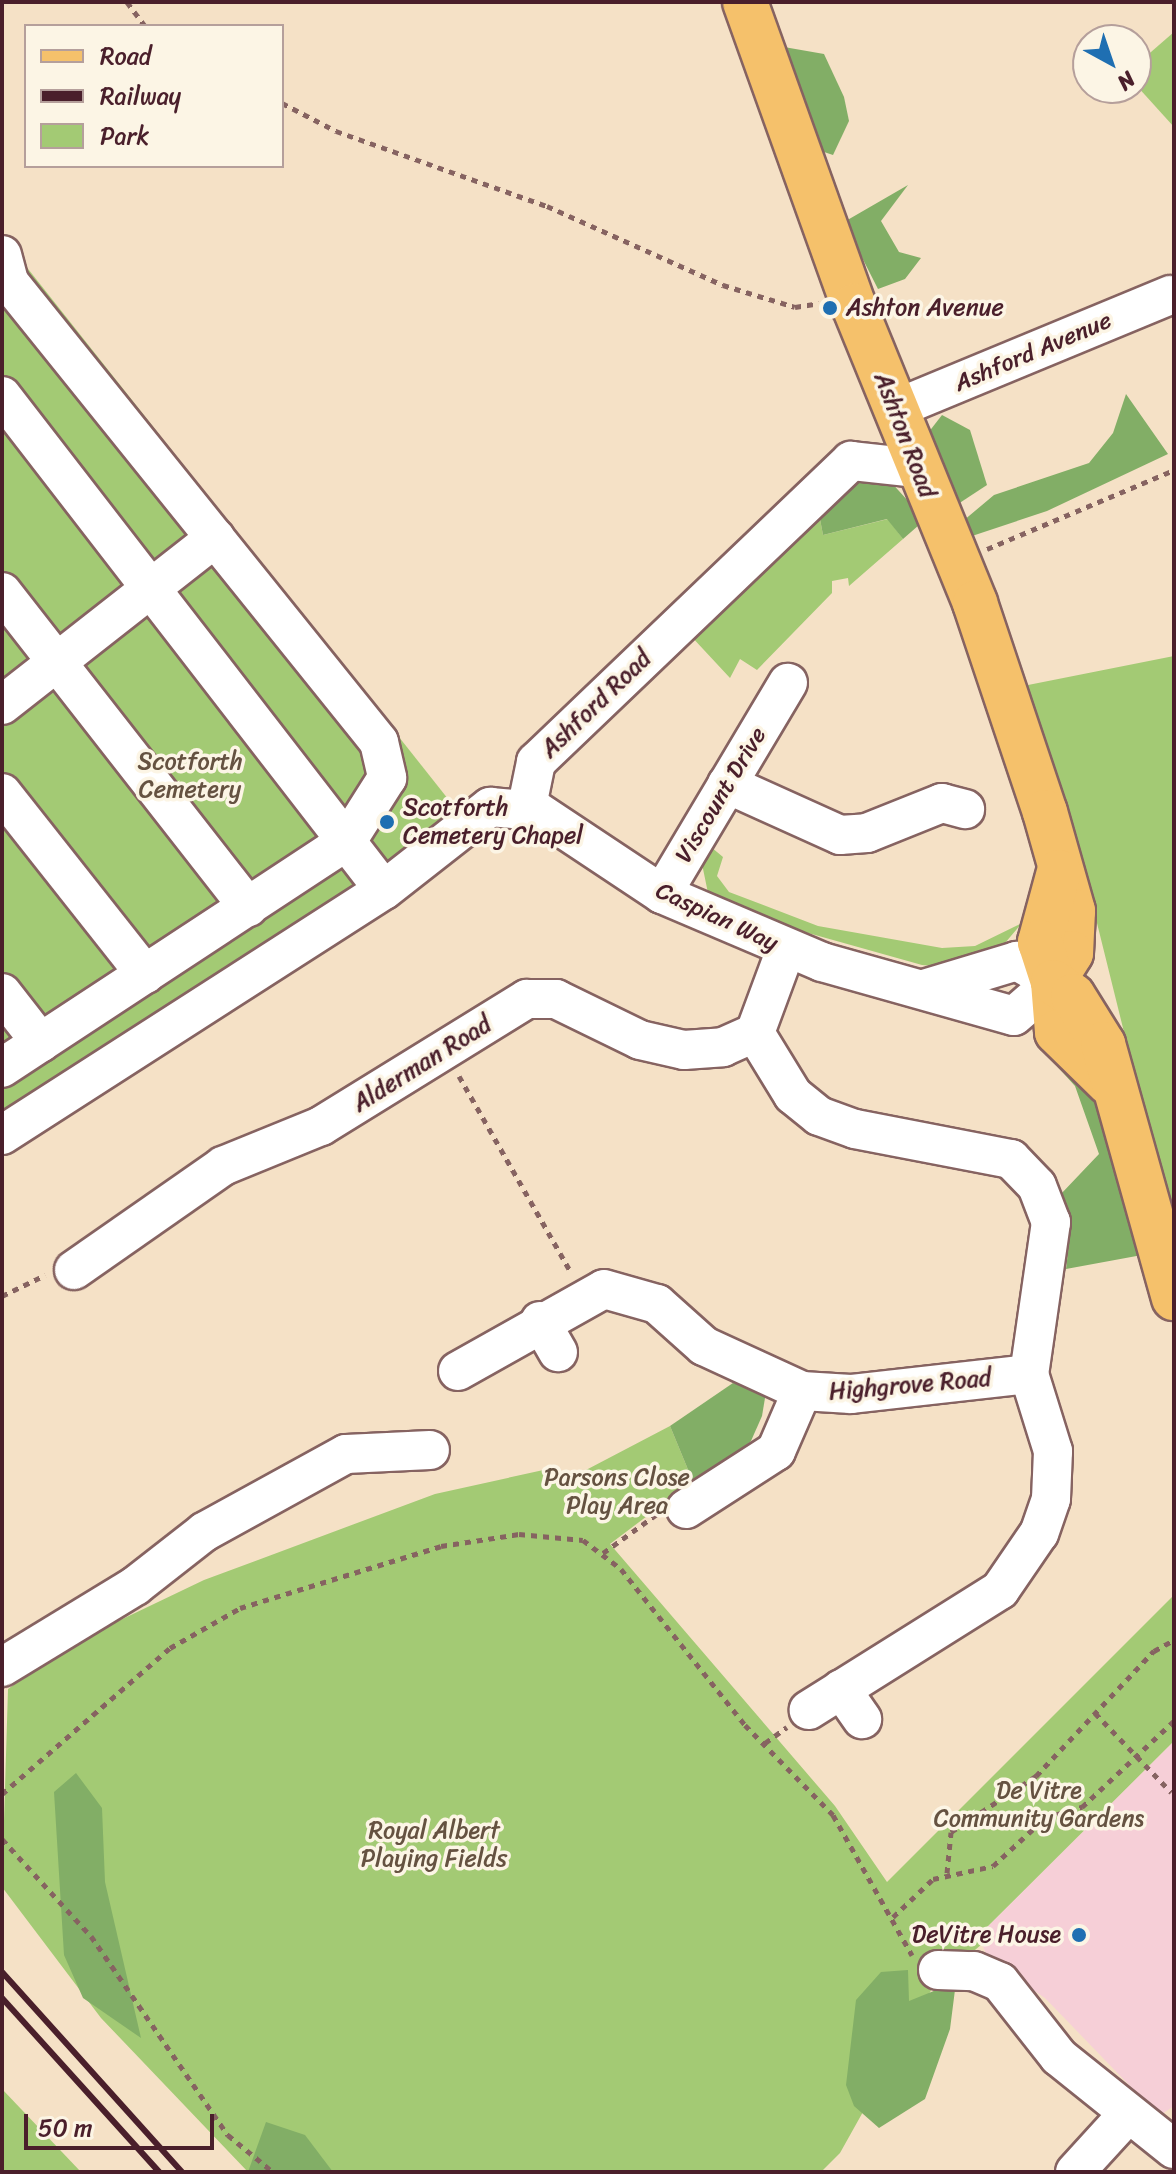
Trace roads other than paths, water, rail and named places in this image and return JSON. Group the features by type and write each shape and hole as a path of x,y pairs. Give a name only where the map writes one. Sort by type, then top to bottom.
{"main road":[{"name":"Ashton Road","path":"745,2 851,296 956,562 1059,869 1040,942 1053,982 1057,1032 1109,1083 1174,1298"}],"street":[{"path":"2,1068 347,841 387,778 379,742 4,276"},
{"name":"Ashford Avenue","path":"895,409 1170,295"},
{"path":"2,396 384,890"},
{"name":"Ashford Road","path":"527,806 536,762 851,461 917,468"},
{"path":"2,705 215,538"},
{"path":"2,592 248,907"},
{"name":"Viscount Drive","path":"662,894 727,784 776,689"},
{"path":"727,784 840,835 867,833 942,803 965,809"},
{"path":"2,793 145,974"},
{"path":"2,1135 384,890 481,811 527,806"},
{"name":"Caspian Way","path":"527,806 662,894 786,949 924,989 1017,961 1053,982"},
{"path":"786,949 755,1033 793,1095 819,1116 1011,1159 1037,1186 1051,1222 1029,1374 1054,1477 1025,1562 1000,1590 852,1704 809,1710"},
{"path":"2,993 41,1043"},
{"name":"Alderman Road","path":"74,1270 100,1236 223,1166 321,1126 542,996 640,1040 684,1050 723,1047 755,1033"},
{"name":"Highgrove Road","path":"458,1371 549,1337 585,1294 627,1290 657,1304 704,1346 802,1391 851,1394 1029,1374"},
{"path":"686,1509 776,1451 802,1391"},
{"path":"2,1667 135,1586 204,1532 346,1454 430,1450"},
{"path":"938,1970 974,1971 1000,1982 1059,2057 1127,2115 1174,2149"},
{"path":"1075,2172 1127,2115"}],"railway":[{"path":"2,1972 182,2172"},
{"path":"2,1998 159,2172"}],"place":[{"name":"Ashton Avenue","path":"830,308"},
{"name":"Scotforth Cemetery Chapel","path":"387,822"},
{"name":"DeVitre House","path":"1079,1935"}],"park label":[{"name":"Scotforth Cemetery","path":"190,776"},
{"name":"Parsons Close Play Area","path":"617,1492"},
{"name":"De Vitre Community Gardens","path":"1039,1805"},
{"name":"Royal Albert Playing Fields","path":"434,1845"}]}
